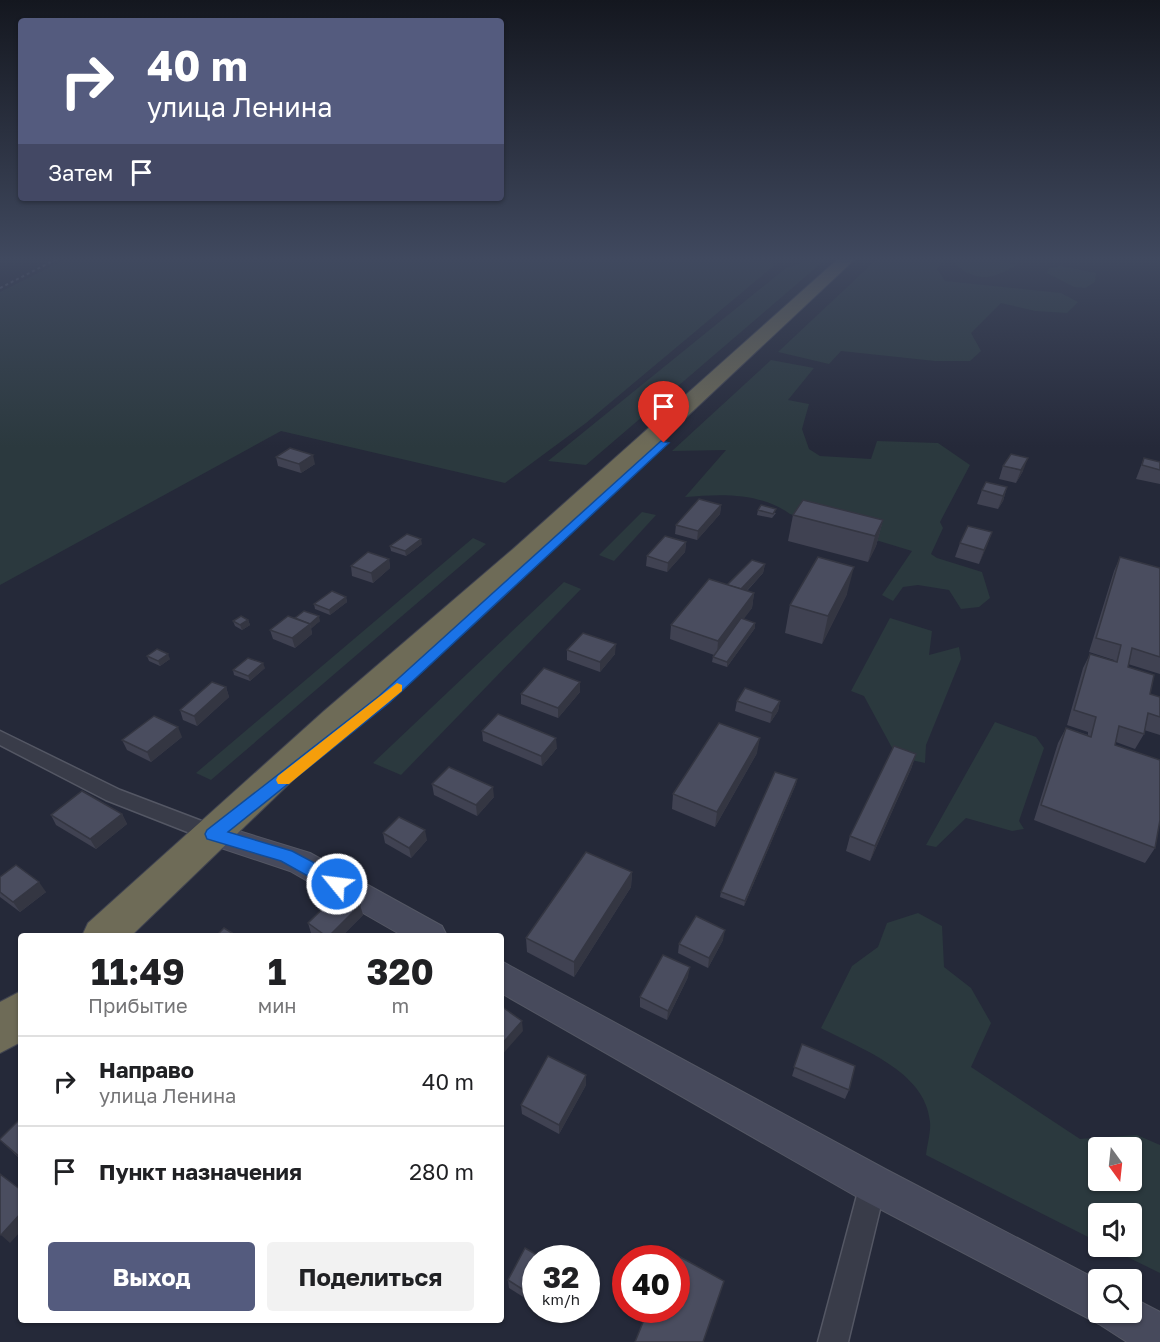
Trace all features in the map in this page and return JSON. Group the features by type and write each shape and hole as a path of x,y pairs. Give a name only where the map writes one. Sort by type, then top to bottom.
{"highway":[{"path":"657,441 782,322"},
{"path":"106,933 336,719 657,441 791,322"},
{"path":"0,1031 18,1015"}],"street":[{"path":"0,737 113,795 213,834 300,862 426,933"},
{"path":"504,978 873,1184 1088,1298"},
{"path":"833,1342 873,1184"},
{"path":"1136,1323 1160,1336"}],"shaded area":[{"path":"0,322 707,322 586,423 505,483 281,431 0,585"},
{"path":"720,322 753,322 586,465 548,461"},
{"path":"810,322 982,322 971,333 981,351 970,361 935,361 841,351 829,364 778,352"},
{"path":"771,360 814,368 788,400 809,404 802,429 809,449 820,456 871,459 877,441 938,443 970,465 940,522 943,528 931,554 982,572 990,598 979,607 961,609 949,590 918,585 903,587 893,601 882,595 912,551 790,514 753,498 726,495 685,497 726,450 672,451"},
{"path":"642,512 656,515 614,561 599,555"},
{"path":"473,538 486,544 211,780 196,773"},
{"path":"564,582 581,589 401,775 373,763"},
{"path":"890,618 932,631 929,655 959,647 961,659 926,745 925,763 897,757 864,696 851,691"},
{"path":"995,722 1036,737 1044,748 1019,821 1024,829 1012,831 966,818 936,847 926,845"},
{"path":"918,913 942,926 944,967 971,988 991,1023 971,1067 1080,1139 1088,1138 1088,1191 1142,1191 1142,1137 1160,1145 1160,1273 1127,1257 1142,1257 1142,1203 1088,1203 1088,1237 926,1155 930,1122 926,1104 917,1089 888,1063 821,1028 852,966 878,947 887,923"},
{"path":"1137,1135 1142,1137 1108,1137"}],"building":[{"path":"290,448 313,455 299,464 276,457"},
{"path":"1011,454 1028,458 1021,470 1003,466"},
{"path":"1144,458 1160,462 1160,470 1142,465"},
{"path":"986,482 1007,487 1003,496 982,490"},
{"path":"699,499 721,505 698,531 676,525"},
{"path":"803,500 883,520 875,536 793,515"},
{"path":"761,505 776,509 773,514 758,510"},
{"path":"968,526 992,532 984,550 960,543"},
{"path":"407,534 421,539 405,551 390,546"},
{"path":"665,536 686,542 668,563 647,556"},
{"path":"368,552 389,559 371,573 351,566"},
{"path":"818,557 854,567 828,616 790,605"},
{"path":"1120,557 1160,568 1160,657 1132,648 1128,667 1154,675 1150,694 1160,697 1160,717 1148,713 1144,734 1119,726 1115,745 1160,760 1160,820 1155,848 1041,805 1066,728 1091,737 1096,717 1074,710 1090,654 1117,662 1121,645 1096,638"},
{"path":"752,560 765,564 741,589 727,585"},
{"path":"709,579 754,593 718,641 671,625"},
{"path":"332,591 346,597 329,610 314,604"},
{"path":"304,611 319,616 310,624 295,618"},
{"path":"241,616 248,620 240,625 233,621"},
{"path":"288,616 310,624 292,638 270,630"},
{"path":"741,618 755,623 727,662 713,657"},
{"path":"583,633 616,644 600,662 567,650"},
{"path":"157,649 168,654 158,661 147,656"},
{"path":"248,658 263,663 248,676 233,670"},
{"path":"544,668 580,682 558,708 521,694"},
{"path":"212,682 226,687 194,716 180,710"},
{"path":"745,688 780,701 772,713 737,701"},
{"path":"498,714 556,738 541,756 482,731"},
{"path":"154,716 178,727 147,752 122,740"},
{"path":"719,723 760,738 717,812 673,794"},
{"path":"894,746 916,754 875,846 850,836"},
{"path":"449,767 493,787 476,805 432,784"},
{"path":"775,772 797,779 745,901 721,892"},
{"path":"82,791 122,814 90,839 51,815"},
{"path":"399,817 425,830 409,848 383,833"},
{"path":"586,852 632,872 574,962 526,938"},
{"path":"16,865 39,882 13,902 0,892 0,877"},
{"path":"340,892 360,905 332,933 322,933 308,923"},
{"path":"696,916 725,930 709,958 679,944"},
{"path":"224,928 232,933 219,933"},
{"path":"663,955 690,967 668,1011 640,997"},
{"path":"504,1008 522,1021 504,1042"},
{"path":"802,1044 855,1066 849,1090 794,1067"},
{"path":"548,1056 586,1075 559,1125 521,1105"},
{"path":"18,1121 18,1155 0,1139"},
{"path":"0,1174 18,1188 18,1216 0,1234"},
{"path":"522,1254 522,1289 508,1280"},
{"path":"690,1262 724,1281 703,1342 635,1342 643,1323 690,1323"}],"slow traffic":[{"path":"283,780 357,723 397,688"}],"route":[{"path":"337,884 286,856 213,834 357,723 538,561 664,443"}]}
